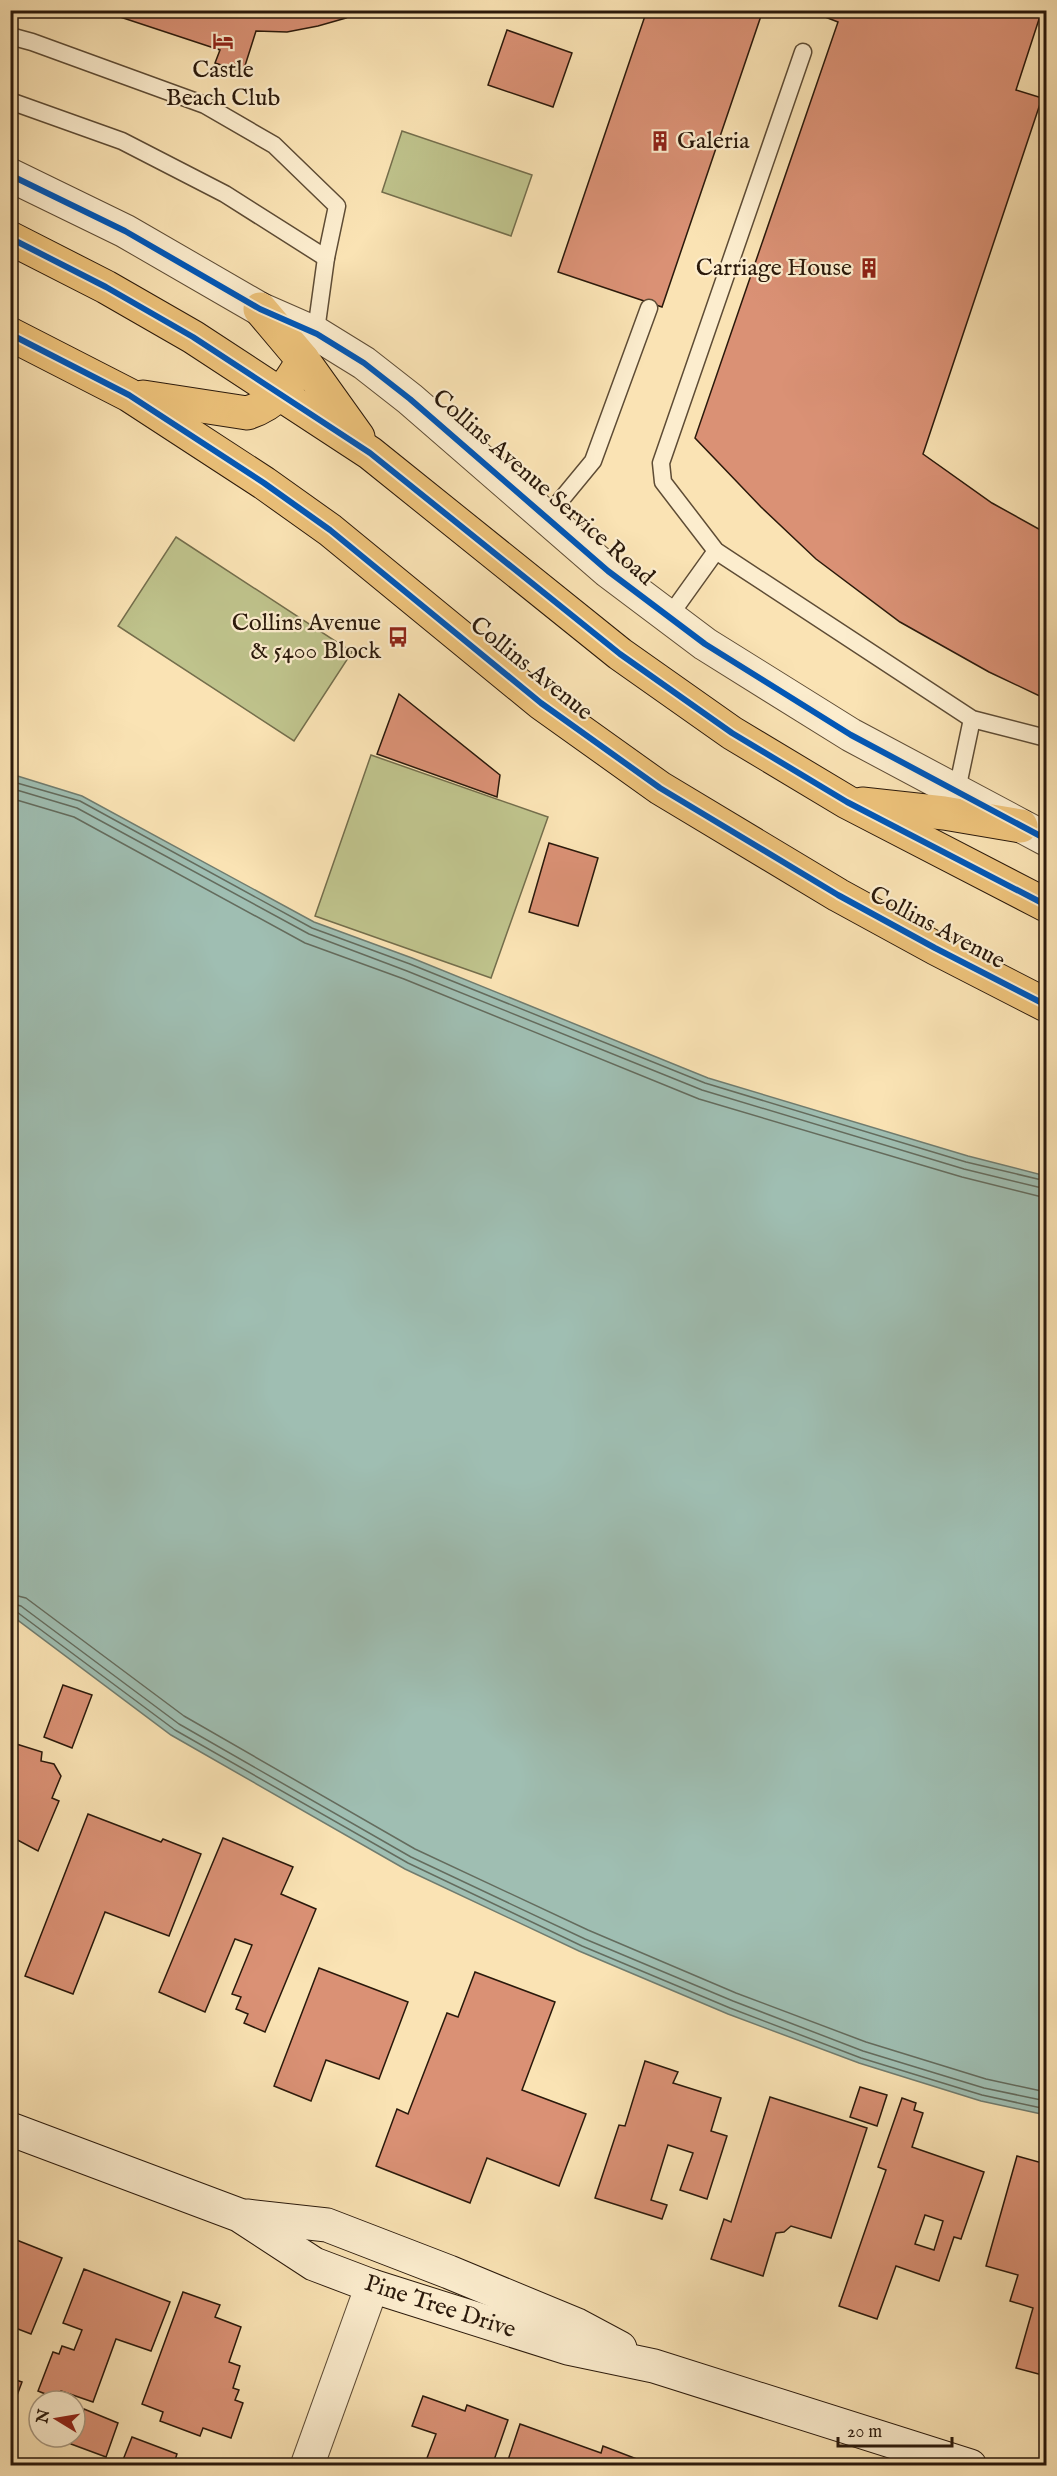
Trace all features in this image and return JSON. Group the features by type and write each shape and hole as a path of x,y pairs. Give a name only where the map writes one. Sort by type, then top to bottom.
{"main road":[{"path":"10,175 125,231 260,309 310,347 370,453"},
{"path":"10,238 115,292 193,337 370,453 620,654 732,733 847,802 1047,905"},
{"name":"Collins Avenue","path":"10,334 129,395 264,483 330,530 541,702 660,788 838,895 1047,1005"},
{"path":"129,395 248,413 263,408 282,394 310,347"},
{"name":"Collins Avenue Service Road","path":"310,347 363,363 410,399 546,518 668,618 734,663 811,711 1034,833"},
{"path":"847,802 944,813 1034,833"},
{"name":"Pine Tree Drive","path":"10,2129 239,2215 314,2264 372,2286 568,2348 654,2366 970,2466"},
{"name":"Pine Tree Drive","path":"239,2215 327,2225 449,2272 576,2325 654,2366"},
{"path":"307,2466 372,2286"}],"lane":[{"path":"10,36 205,105 274,145 337,206 310,347"},
{"path":"803,52 661,463 663,482 716,551 972,719 1047,738"},
{"path":"10,101 122,141 225,194 326,258"},
{"path":"546,518 593,461 650,308"},
{"path":"668,618 716,551"},
{"path":"957,790 972,719"}],"green space":[{"path":"402,131 532,175 511,236 382,192"},
{"path":"176,537 352,652 294,741 118,626"},
{"path":"371,755 548,817 491,978 315,916"}],"water":[{"path":"11,774 82,796 314,922 412,958 708,1078 968,1156 1046,1176 1046,2115 981,2101 859,2063 728,2014 579,1951 405,1869 171,1735 11,1615"}],"building":[{"name":"Castle Beach Club","path":"99,10 358,10 346,18 318,26 287,32 256,31 243,72 215,63 220,50"},
{"name":"Galeria","path":"647,10 763,10 662,307 558,272"},
{"name":"Carriage House","path":"807,10 1042,10 1016,90 1042,98 923,454 992,503 1046,533 1046,699 989,672 900,622 816,559 761,507 695,438 838,22"},
{"path":"507,30 572,53 553,107 488,85"},
{"path":"399,694 500,775 497,797 377,754"},
{"path":"549,843 598,858 578,926 529,912"},
{"path":"63,1685 92,1695 72,1748 44,1737"},
{"path":"10,1742 42,1752 41,1761 54,1764 61,1776 52,1798 59,1801 38,1851 10,1836"},
{"path":"88,1814 161,1842 163,1839 201,1854 169,1936 105,1912 73,1994 25,1976"},
{"path":"223,1838 293,1867 281,1894 316,1909 265,2032 244,2023 248,2014 236,2009 241,1997 232,1994 252,1945 235,1939 205,2012 159,1992"},
{"path":"319,1968 408,2002 379,2079 326,2060 311,2101 274,2086"},
{"path":"475,1972 555,2002 522,2090 586,2114 559,2186 487,2158 470,2203 376,2166 397,2109 408,2114 447,2013 458,2017"},
{"path":"645,2061 678,2072 673,2083 721,2098 711,2131 727,2136 707,2199 680,2190 693,2153 668,2145 651,2200 667,2205 662,2219 595,2198 619,2125 625,2126"},
{"path":"860,2087 887,2095 877,2126 850,2117"},
{"path":"770,2097 867,2128 831,2238 791,2226 784,2232 776,2233 763,2276 711,2259 724,2219 731,2222"},
{"path":"902,2098 916,2103 914,2110 923,2113 912,2147 984,2172 961,2239 954,2237 939,2281 896,2266 877,2319 839,2306 886,2170 878,2167","holes":["925,2215 943,2221 934,2250 915,2244"]},
{"path":"1017,2156 1046,2164 1046,2376 1016,2368 1033,2308 1010,2301 1018,2275 986,2266"},
{"path":"14,2239 62,2258 31,2334 10,2326 10,2248"},
{"path":"84,2269 170,2302 151,2351 116,2339 93,2402 87,2400 87,2389 39,2389 53,2352 59,2354 62,2346 74,2350 82,2330 63,2323"},
{"path":"183,2292 220,2305 215,2317 241,2327 229,2362 240,2366 233,2388 239,2390 235,2400 243,2403 231,2438 203,2428 200,2436 160,2421 163,2412 142,2404"},
{"path":"10,2378 22,2382 10,2414"},
{"path":"423,2396 465,2411 467,2405 508,2420 492,2466 424,2466 436,2434 412,2426"},
{"path":"87,2410 118,2423 106,2457 84,2449 87,2449"},
{"path":"520,2424 601,2453 603,2446 655,2466 506,2466"},
{"path":"132,2437 177,2454 173,2466 121,2465"}],"cycle path":[{"path":"10,175 125,231 260,309 317,334 364,363 410,399 608,571 705,644 851,735 1046,839"},
{"path":"10,238 106,287 193,337 370,453 620,654 732,733 847,802 1046,905"},
{"path":"10,334 129,395 264,483 330,530 541,703 660,788 838,895 1046,1005"}],"place":[{"name":"Castle Beach Club","path":"223,41"},
{"name":"Galeria","path":"660,141"},
{"name":"Carriage House","path":"869,268"},
{"name":"Collins Avenue & 5400 Block","path":"398,637"}]}
